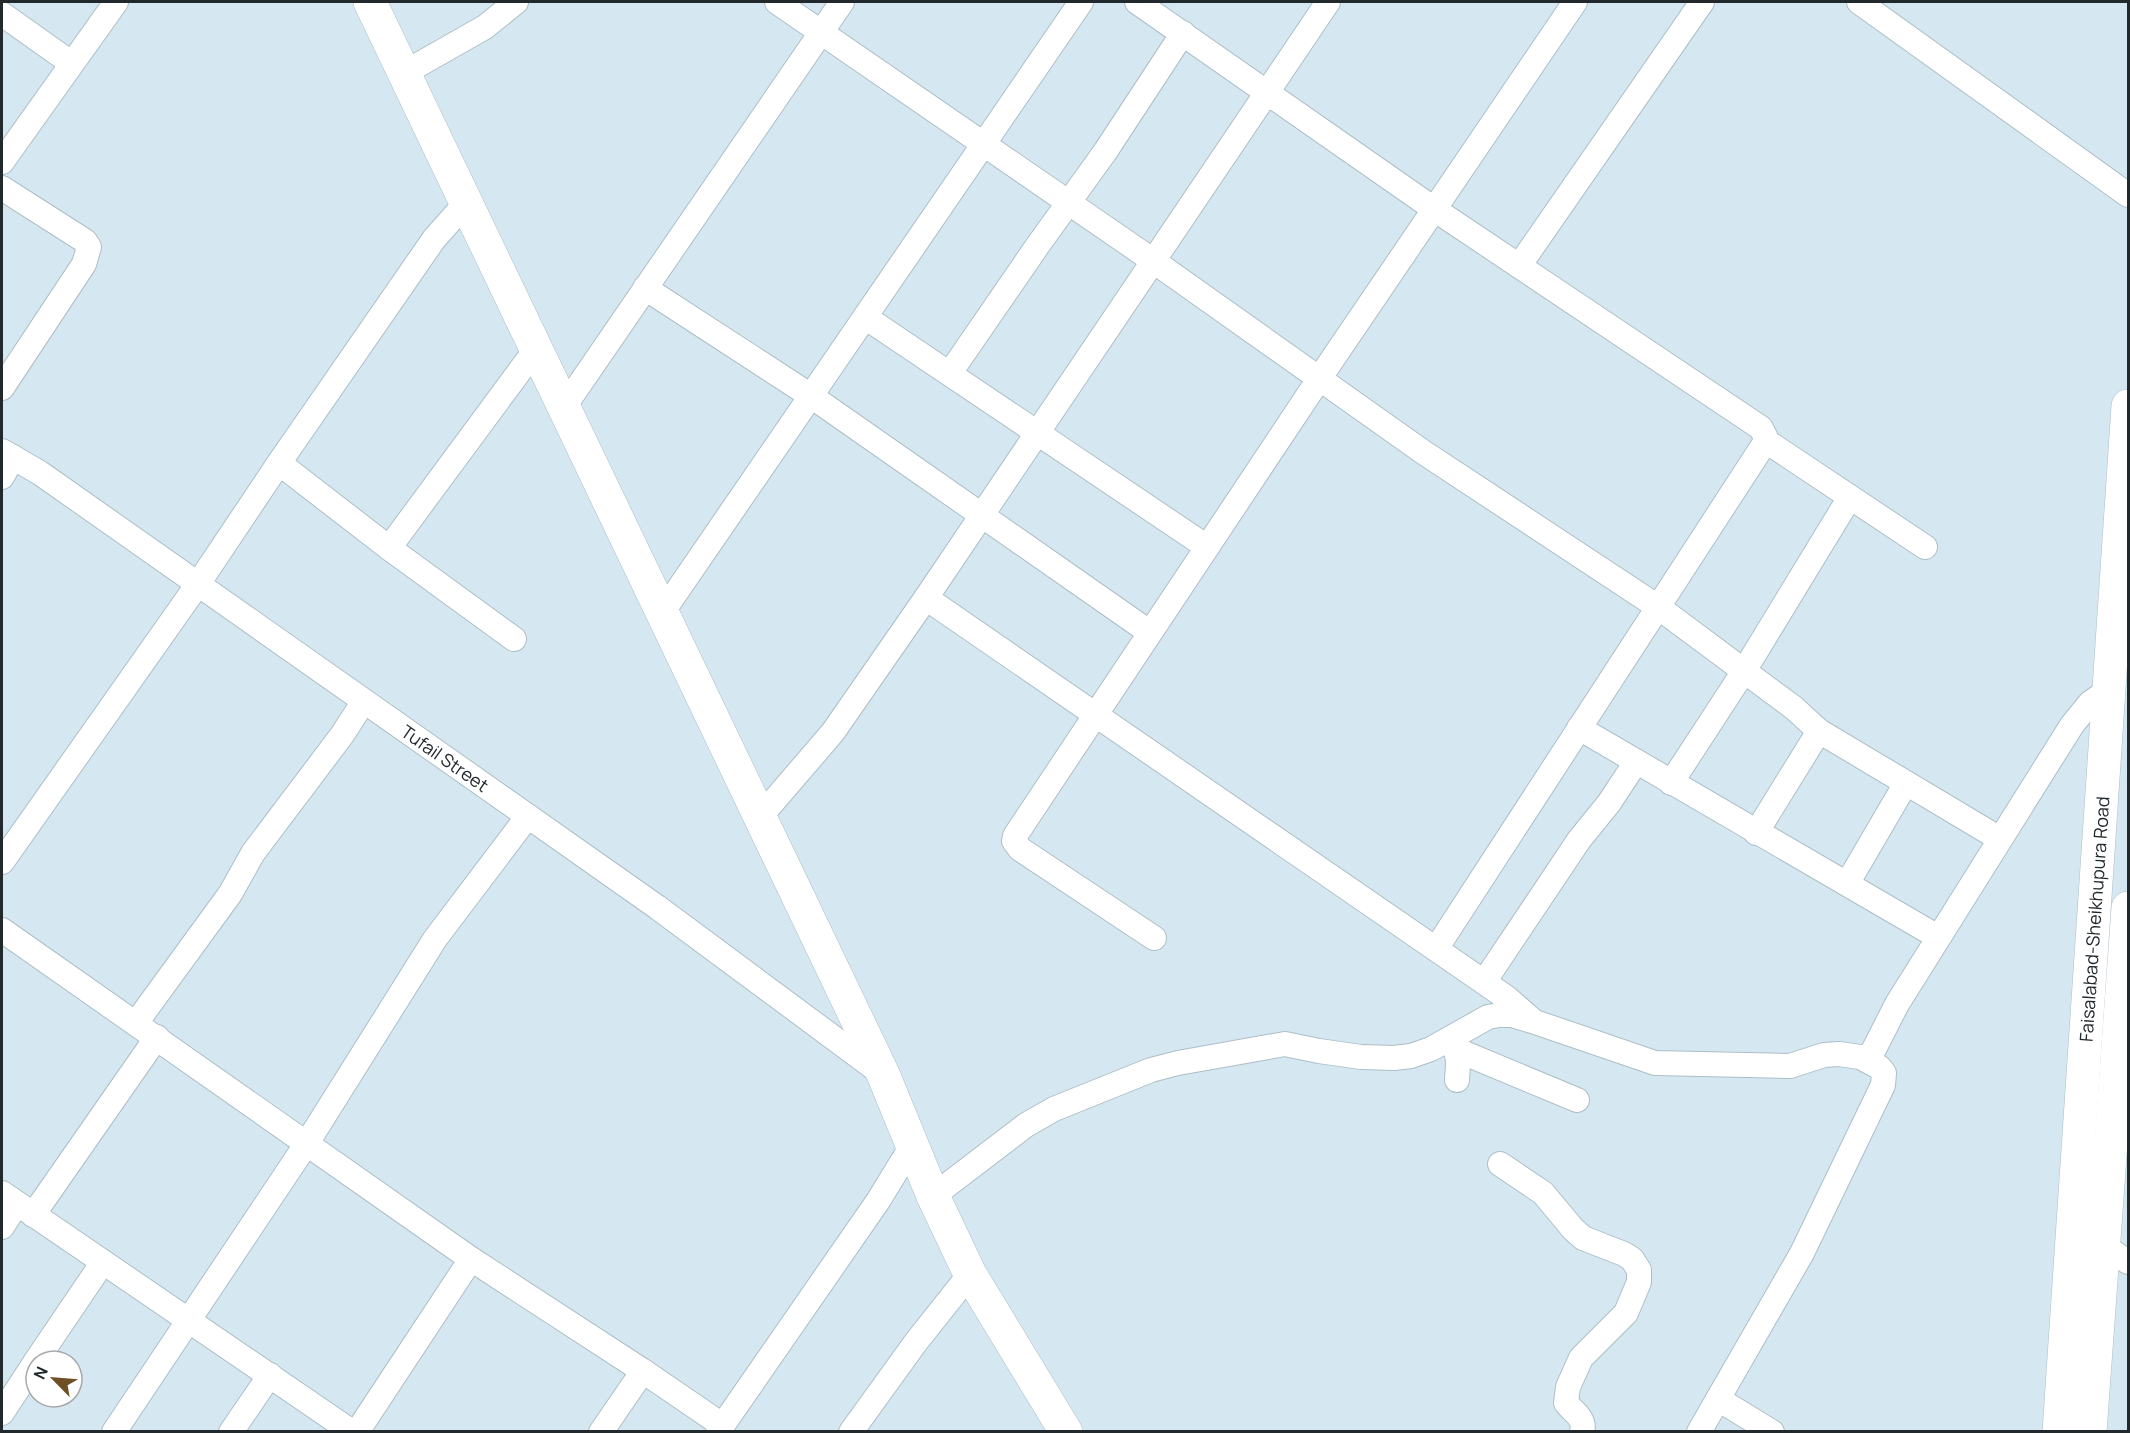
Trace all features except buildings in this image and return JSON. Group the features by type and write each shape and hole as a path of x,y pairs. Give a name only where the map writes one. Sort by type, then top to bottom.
{"main road":[{"path":"370,2 883,1074 933,1196 970,1274 1066,1431"},
{"name":"Faisalabad-Sheikhupura Road","path":"2059,1431 2128,406"},
{"name":"Faisalabad-Sheikhupura Road","path":"2090,1431 2116,1254 2128,908"}],"street":[{"path":"2,162 116,2"},
{"path":"404,74 485,27 516,2"},
{"path":"777,2 1152,260 1423,452 1658,607 1794,708 1819,731 2000,839"},
{"path":"564,407 842,2"},
{"path":"662,614 1081,2"},
{"path":"1137,2 1434,209 1761,428 1766,441 1925,547"},
{"path":"760,817 833,732 1328,2"},
{"path":"1154,938 1020,849 1014,842 1015,836 1319,379 1575,2"},
{"path":"1519,266 1702,2"},
{"path":"1859,2 2128,195"},
{"path":"7,14 71,63"},
{"path":"950,373 1067,202 1105,152 1183,33"},
{"path":"2,188 85,241 89,247 84,264 2,388"},
{"path":"2,862 198,584 434,239 466,203"},
{"path":"645,288 811,396 1149,633"},
{"path":"865,317 1207,547"},
{"path":"389,548 536,349"},
{"path":"1436,949 1766,441"},
{"name":"Tufail Street","path":"5,462 40,473 657,907 883,1074"},
{"path":"279,463 389,548 514,639"},
{"path":"1671,783 1744,671 1850,497"},
{"path":"926,598 1507,998 1533,1021"},
{"path":"1868,1061 1897,1004 2072,725 2090,703 2110,689"},
{"path":"136,1023 230,894 253,853 342,735 364,701"},
{"path":"1579,728 1938,937"},
{"path":"1756,833 1819,731"},
{"path":"1484,982 1579,840 1609,803 1636,762"},
{"path":"1847,884 1906,783"},
{"path":"114,1431 307,1143 435,939 528,816"},
{"path":"2,930 471,1259 643,1371 720,1428 878,1201 913,1144"},
{"path":"1452,1045 1463,1029 1488,1017 1512,1015 1655,1063 1790,1066 1824,1055 1839,1054 1860,1057 1879,1067 1884,1073 1882,1085 1802,1253 1699,1431"},
{"path":"2,1227 17,1204 157,1037"},
{"path":"933,1196 1026,1125 1054,1109 1151,1070 1285,1044 1351,1056 1394,1058 1412,1056 1452,1045 1577,1100"},
{"path":"1452,1045 1459,1056 1457,1080"},
{"path":"1500,1164 1543,1193 1583,1238 1624,1254 1632,1259 1639,1270 1639,1282 1626,1313 1581,1358 1568,1387 1566,1403 1581,1419 1582,1431"},
{"path":"17,1204 354,1431 471,1259"},
{"path":"44,1349 103,1262"},
{"path":"851,1431 916,1342 970,1274"},
{"path":"601,1431 643,1371"},
{"path":"231,1431 270,1375"},
{"path":"2,1413 24,1379"},
{"path":"1718,1399 1772,1431"}]}
